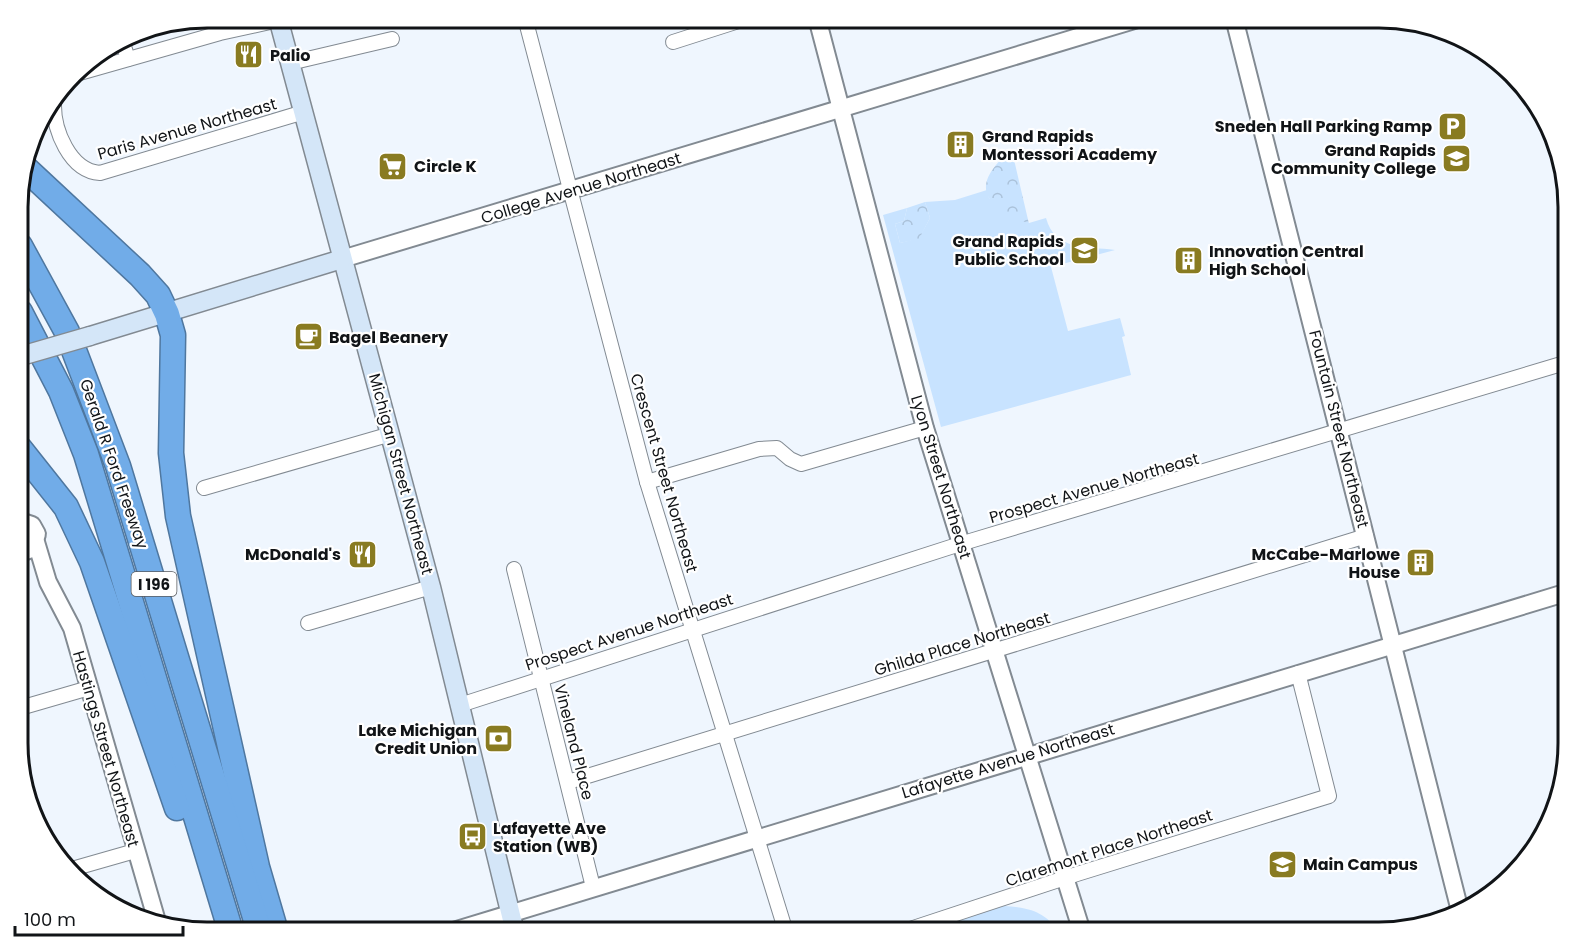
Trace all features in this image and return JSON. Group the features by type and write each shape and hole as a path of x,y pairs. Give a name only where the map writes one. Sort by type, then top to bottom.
{"highway":[{"path":"32,174 140,275 158,295 167,314 173,335 171,453 178,516 257,867 273,922"},
{"name":"Gerald R Ford Freeway","path":"28,261 67,333 118,466 256,922"},
{"name":"Gerald R Ford Freeway","path":"28,327 61,391 86,454 228,922"},
{"path":"28,459 66,507 92,562 193,856 227,922"}],"main road":[{"name":"Michigan Street Northeast","path":"281,28 391,434 460,705 512,922"},
{"name":"College Avenue Northeast","path":"28,354 167,314 342,259"}],"street":[{"path":"95,68 241,28"},
{"name":"Crescent Street Northeast","path":"528,28 647,482 783,922"},
{"path":"673,42 716,28"},
{"name":"Lyon Street Northeast","path":"820,28 925,428 1079,921"},
{"name":"College Avenue Northeast","path":"342,259 841,111 1109,28"},
{"name":"Fountain Street Northeast","path":"1237,28 1458,903"},
{"path":"290,63 392,39"},
{"path":"125,49 128,59"},
{"name":"Paris Avenue Northeast","path":"56,112 64,144 72,158 80,167 100,174 304,112"},
{"name":"Prospect Avenue Northeast","path":"460,705 540,677 960,544 1557,365"},
{"path":"647,482 759,449 777,448 790,459 801,464 925,428"},
{"path":"204,488 391,434"},
{"name":"Hastings Street Northeast","path":"28,524 32,525 37,534 36,542 48,582 72,628 154,913"},
{"name":"Ghilda Place Northeast","path":"567,782 996,652 1366,536"},
{"path":"28,552 36,542"},
{"name":"Hastings Street Northeast","path":"28,561 48,582"},
{"name":"Vineland Place","path":"514,569 594,887"},
{"path":"308,623 430,586"},
{"name":"Lafayette Avenue Northeast","path":"515,922 594,887 1557,595"},
{"name":"Claremont Place Northeast","path":"934,921 1329,796 1298,673"},
{"path":"28,706 89,688"},
{"path":"78,866 135,851"}],"green space":[{"path":"1012,151 1029,224 997,206 986,191 988,178 992,171 1001,159"},
{"path":"987,190 989,198 1029,223 1046,218 1050,229 1064,242 1083,247 1115,250 1051,267 1068,331 1120,318 1131,375 941,427 883,215 907,208 904,221 895,224 900,243 919,238 930,218 925,202 955,200"},
{"path":"925,202 930,218 919,239 900,243 895,224 904,221 907,208"},
{"path":"1004,906 1035,912 1050,921 954,921"}],"place":[{"name":"Palio","path":"249,55"},
{"name":"Sneden Hall Parking Ramp","path":"1453,126"},
{"name":"Grand Rapids Montessori Academy","path":"961,145"},
{"name":"Grand Rapids Community College","path":"1457,159"},
{"name":"Circle K","path":"393,166"},
{"name":"Grand Rapids Public School","path":"1085,250"},
{"name":"Innovation Central High School","path":"1188,260"},
{"name":"Bagel Beanery","path":"308,337"},
{"name":"McDonald's","path":"362,554"},
{"name":"McCabe-Marlowe House","path":"1421,563"},
{"name":"Lake Michigan Credit Union","path":"498,739"},
{"name":"Lafayette Ave Station (WB)","path":"472,837"},
{"name":"Main Campus","path":"1282,864"}]}
